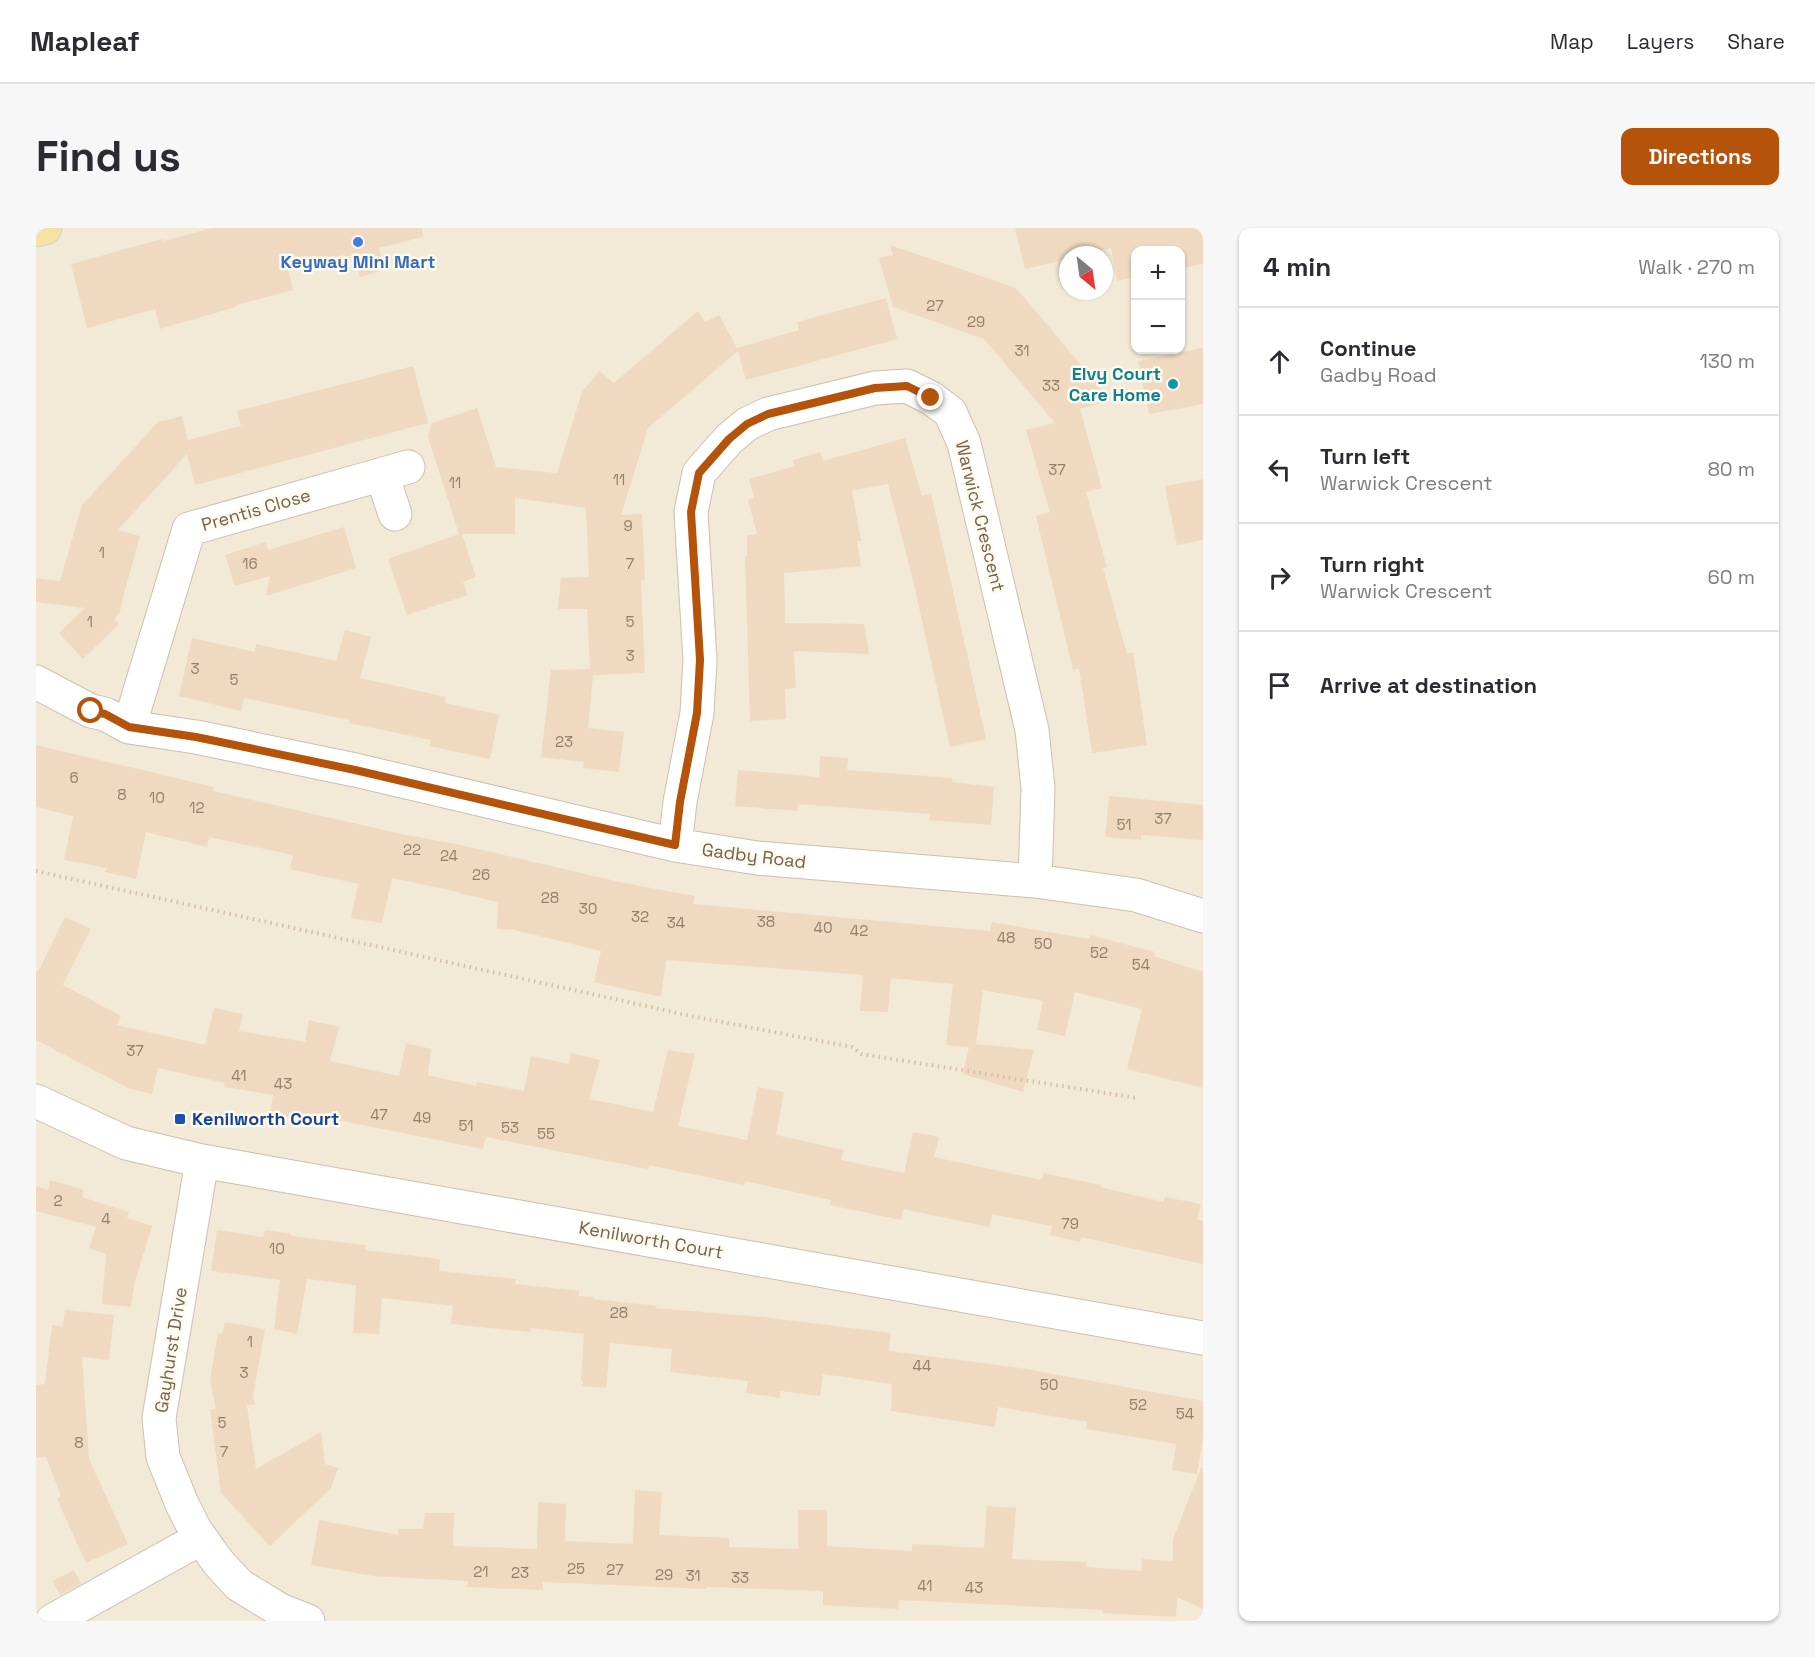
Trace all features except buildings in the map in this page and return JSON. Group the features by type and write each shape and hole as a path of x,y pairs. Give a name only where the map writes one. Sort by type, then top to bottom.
{"main road":[{"path":"36,230 45,228"}],"street":[{"name":"Warwick Crescent","path":"675,845 680,802 697,713 700,660 691,512 699,473 729,439 747,424 768,414 875,388 907,386 931,398 950,412 964,443 1032,730 1038,788 1035,881"},
{"name":"Prentis Close","path":"129,727 189,529 395,471 395,514"},
{"name":"Gadby Road","path":"36,682 91,711 105,714 129,727 196,737 355,770 675,845 757,858 1035,881 1136,895 1203,916"},
{"name":"Kenilworth Court","path":"36,1101 126,1143 202,1161 1203,1338"},
{"name":"Gayhurst Drive","path":"202,1161 159,1418 163,1457 182,1504 218,1562 239,1585 280,1610 308,1621"},
{"path":"52,1621 201,1538"}],"path":[{"path":"36,871 691,1016 852,1047 861,1054 1137,1098"}],"shaded area":[{"path":"36,228 1203,228 1203,1621 36,1621"}],"place":[{"name":"Keyway Mini Mart","path":"358,242"},
{"name":"Elvy Court Care Home","path":"1173,384"},
{"name":"Kenilworth Court","path":"180,1119"}],"route":[{"path":"91,711 105,714 129,727 196,737 355,770 675,845 680,802 697,713 700,660 691,512 699,473 729,439 747,424 768,414 875,388 907,386 931,398"}]}
